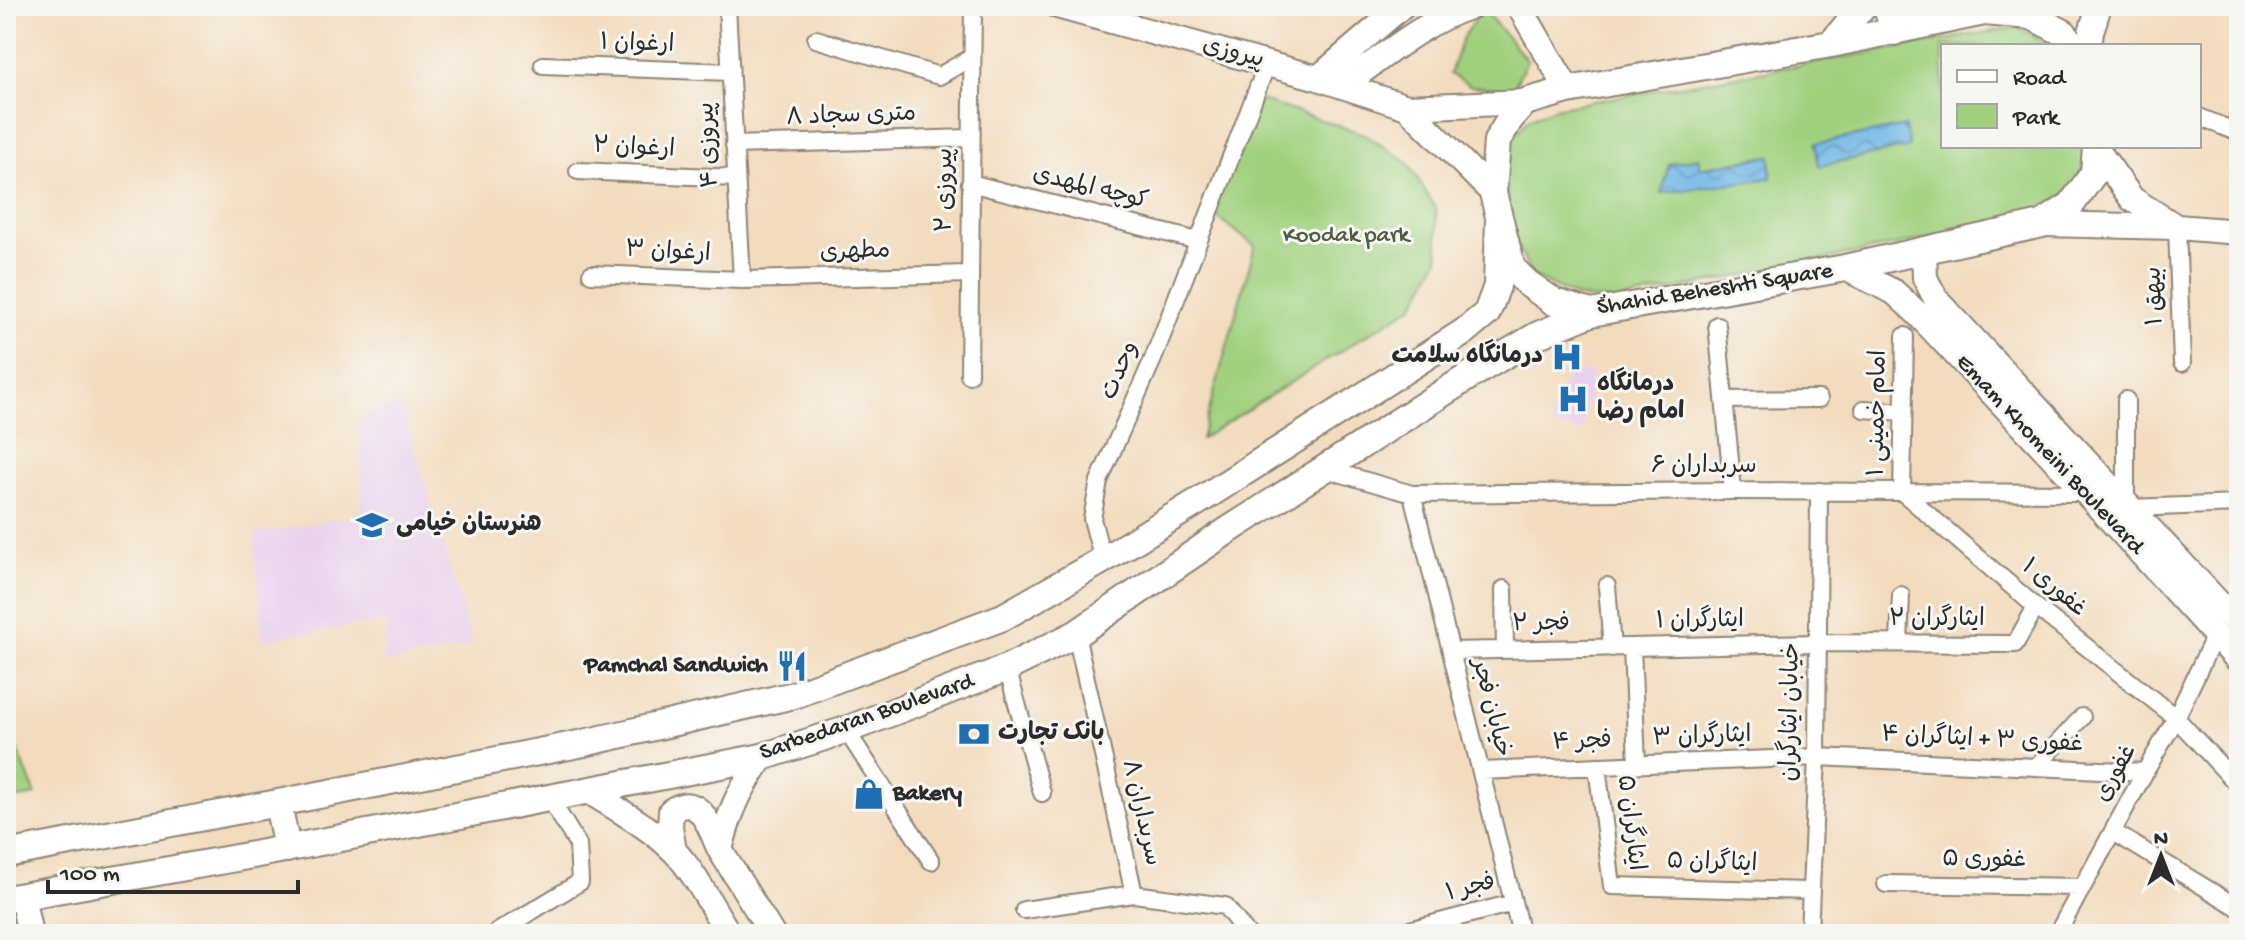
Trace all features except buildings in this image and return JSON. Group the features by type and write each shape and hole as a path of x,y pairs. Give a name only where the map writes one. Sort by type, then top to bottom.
{"main road":[{"name":"پیروزی","path":"1057,6 1318,78 1407,107"},
{"path":"1318,78 1402,6"},
{"path":"1342,86 1426,28 1455,11 1472,6"},
{"path":"1519,6 1568,90"},
{"path":"2089,44 2099,6"},
{"path":"1831,44 1875,7 1894,32"},
{"path":"1407,107 1525,102 1568,90 1894,32 1985,8 2031,16 2064,33 2071,44"},
{"name":"ُShahid Beheshti Square","path":"1525,102 1497,141 1493,193 1512,268 1554,302 1591,313 1845,268 2042,224 2071,205 2094,173 2096,148"},
{"path":"1407,107 1493,193"},
{"path":"2096,148 2132,199 2177,227"},
{"name":"Sarbedaran Boulevard","path":"6,854 579,744 794,695 1003,617 1202,499 1464,332 1487,313 1497,286 1499,220"},
{"path":"2042,224 2177,227 2239,232"},
{"name":"Emam Khomeini Boulevard","path":"1924,250 1925,278 1936,299 2086,493 2239,661"},
{"name":"Emam Khomeini Boulevard","path":"1845,268 1894,292 2014,400 2128,505 2239,625"},
{"name":"Sarbedaran Boulevard","path":"14,897 287,849 762,757 846,730 1007,668 1076,634 1224,533 1538,335 1591,313"},
{"path":"1202,499 1224,533"},
{"path":"720,850 728,816 739,791 762,757"},
{"path":"587,790 640,824 674,851 729,934"},
{"path":"278,803 287,849"},
{"path":"674,851 671,811 680,805 693,806 703,813 720,850 772,934"},
{"path":"14,897 30,934"}],"street":[{"name":"پیروزی ۴","path":"727,6 742,280"},
{"name":"پیروزی ۲","path":"969,375 973,6"},
{"path":"816,39 939,76 971,58"},
{"name":"وحدت","path":"1103,560 1092,519 1099,481 1153,359 1267,64"},
{"name":"ارغوان ۱","path":"543,65 730,72"},
{"path":"2201,118 2239,133"},
{"name":"متری سجاد ۸","path":"734,145 970,138"},
{"name":"ارغوان ۲","path":"578,171 736,178"},
{"name":"کوچه المهدی","path":"970,183 1198,241"},
{"name":"بیهق ۱","path":"2177,227 2182,363"},
{"name":"ارغوان ۳","path":"591,274 742,280"},
{"name":"مطهری","path":"742,280 969,274"},
{"path":"1717,325 1733,491"},
{"name":"امام خمینی ۱","path":"1902,492 1905,336"},
{"path":"1724,400 1819,399"},
{"path":"2126,400 2128,505 2239,504"},
{"path":"1864,409 1903,412"},
{"name":"سربداران ۶","path":"1325,469 1412,494 1733,491 2086,493"},
{"name":"خیابان ایثارگران","path":"1809,934 1817,757 1819,491"},
{"name":"غفوری ۱","path":"1902,492 2036,607 2176,718 2239,786"},
{"name":"خیابان فجر","path":"1412,494 1521,934"},
{"path":"1607,586 1612,648"},
{"path":"1504,589 1505,650"},
{"path":"1899,643 1901,595"},
{"name":"ایثارگران ۲","path":"1817,643 2015,644 2036,607"},
{"name":"سربداران ۸","path":"1024,910 1134,894 1076,634"},
{"name":"غفوری","path":"2057,934 2176,718 2215,635"},
{"name":"ایثارگران ۱","path":"1632,647 1817,643"},
{"path":"1632,647 1637,764"},
{"name":"فجر ۲","path":"1451,651 1632,647"},
{"path":"1007,668 1042,793"},
{"path":"2036,767 2082,717"},
{"path":"846,730 931,861"},
{"name":"ایثارگران ۳","path":"1637,764 1817,757"},
{"name":"غفوری ۳ + ایثاگران ۴","path":"1817,757 2145,772"},
{"name":"فجر ۴","path":"1481,771 1637,764"},
{"name":"ایثارگران ۵","path":"1597,766 1612,886"},
{"path":"494,934 580,882 578,845 549,797"},
{"path":"2113,832 2239,908"},
{"name":"غفوری ۵","path":"1886,884 2082,887"},
{"name":"ایثاگران ۵","path":"1612,886 1810,891"},
{"path":"1134,894 1225,906 1247,934"},
{"name":"فجر ۱","path":"1394,934 1513,903"}],"shaded area":[{"name":"درمانگاه امام رضا","path":"1592,371 1582,432 1549,426 1567,373"},
{"name":"هنرستان خیامی","path":"401,404 473,646 383,663 387,621 262,640 254,534 361,515 361,417"}],"green space":[{"path":"1482,8 1527,60 1513,89 1471,86 1450,74 1462,39"},
{"path":"2017,27 2046,44 1941,44 1941,148 2089,148 2089,151 2073,189 2034,217 1616,301 1576,297 1533,277 1515,242 1503,178 1508,145 1528,119 1554,108","holes":["1770,156 1662,193 1670,164 1698,158 1699,168"]},
{"name":"Koodak park","path":"1244,95 1364,134 1408,163 1436,209 1439,259 1414,305 1201,439 1255,246 1205,208"},
{"path":"6,722 36,795 6,800"}],"water":[{"path":"1905,126 1909,147 1819,166 1815,144"},
{"path":"1771,156 1771,178 1661,193 1669,164 1698,158 1700,168"}],"place":[{"name":"درمانگاه سلامت","path":"1567,357"},
{"name":"درمانگاه امام رضا","path":"1573,399"},
{"name":"هنرستان خیامی","path":"372,525"},
{"name":"Pamchal Sandwich","path":"792,666"},
{"name":"بانک تجارت","path":"974,734"},
{"name":"Bakery","path":"869,794"}]}
